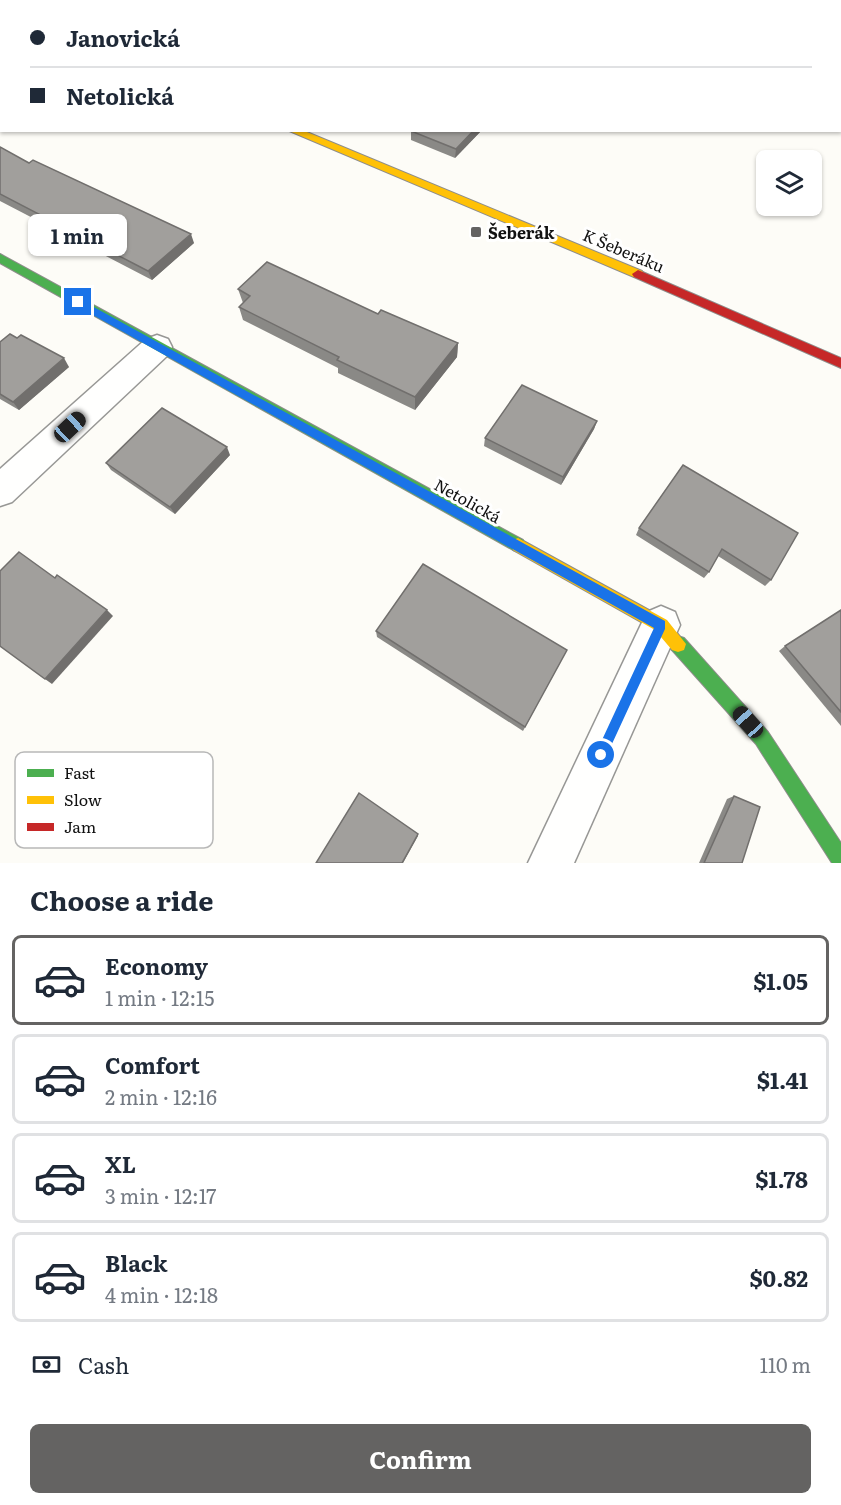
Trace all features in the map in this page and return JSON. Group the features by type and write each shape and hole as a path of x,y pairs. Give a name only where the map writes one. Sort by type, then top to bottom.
{"street":[{"name":"K Šeberáku","path":"297,132 728,311 841,363"},
{"name":"Netolická","path":"0,258 661,625 762,738 841,860"},
{"path":"0,491 157,347"},
{"path":"551,863 661,625"}],"building":[{"path":"414,132 472,132 456,149"},
{"path":"0,147 29,163 33,160 191,234 148,271 0,194"},
{"path":"267,262 378,314 381,310 458,343 415,397 337,360 339,357 239,307 250,296 238,289"},
{"path":"10,334 17,338 21,335 64,358 13,402 0,394 0,342"},
{"path":"522,385 597,421 563,477 485,438"},
{"path":"162,408 227,447 170,507 106,463"},
{"path":"683,465 798,533 771,580 722,549 709,572 639,528"},
{"path":"19,552 55,578 57,575 107,610 45,679 0,646 0,571"},
{"path":"423,564 567,650 525,727 376,631"},
{"path":"841,610 841,712 785,646"},
{"path":"359,793 418,834 402,863 316,863"},
{"path":"734,796 760,807 742,863 704,863"}],"traffic: fast":[{"path":"0,258 518,545"},
{"path":"678,644 762,738 841,860"}],"traffic: slow":[{"path":"297,132 638,274"},
{"path":"518,545 661,625 678,644"}],"traffic: jam":[{"path":"638,274 841,363"}],"place":[{"name":"Šeberák","path":"476,232"}],"route":[{"path":"78,302 661,625 601,755"}]}
